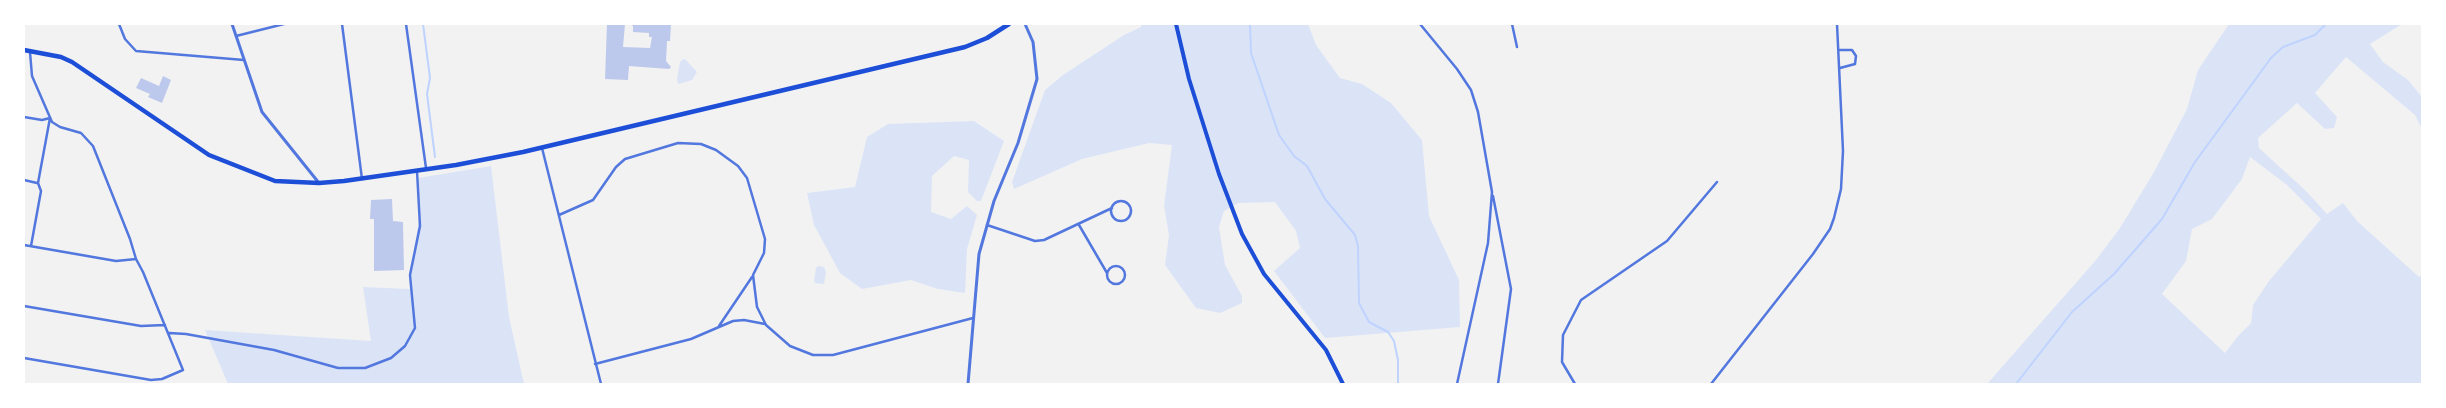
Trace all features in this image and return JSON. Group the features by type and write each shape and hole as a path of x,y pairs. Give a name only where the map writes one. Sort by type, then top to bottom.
{"main road":[{"path":"24,50 72,62 209,156 275,181 319,183 417,171 542,148 965,46 987,38 1009,24"},
{"path":"1176,24 1189,79 1213,155 1242,234 1264,274 1326,350 1343,384"}],"street":[{"path":"119,24 125,39 136,51 244,60"},
{"path":"232,24 264,116 319,183"},
{"path":"236,36 284,24"},
{"path":"342,24 362,179"},
{"path":"406,24 426,169"},
{"path":"968,384 977,262 987,225 1018,143 1037,79 1033,42 1025,24"},
{"path":"1420,24 1457,68 1471,90 1478,112 1511,289 1498,384"},
{"path":"1512,24 1517,47"},
{"path":"1712,384 1813,254 1832,224 1841,189 1842,151 1837,24"},
{"path":"1839,50 1852,50 1856,56 1855,64 1840,68"},
{"path":"24,358 151,380 183,370 136,259 91,143 81,133 56,126 50,118 32,76 30,52"},
{"path":"24,117 42,120 50,118"},
{"path":"31,246 41,191 38,183 50,118"},
{"path":"559,216 593,200 616,167 625,159 678,143 701,144 716,150 738,166 749,182 764,239 764,253 753,275 718,327"},
{"path":"542,148 601,384"},
{"path":"168,333 186,334 274,350 338,368 365,368 391,358 405,346 415,328 410,275 420,226 417,171"},
{"path":"24,180 38,183"},
{"path":"1575,384 1562,362 1562,353 1564,335 1580,300 1667,241 1717,182"},
{"path":"1458,384 1488,244 1492,192"},
{"path":"987,225 1035,241 1050,238 1079,225 1120,202 1127,203 1130,215 1125,220 1118,221 1113,217 1112,208"},
{"path":"1079,225 1107,273 1108,280 1113,284 1122,282 1126,277 1122,268 1116,266 1110,268 1107,273"},
{"path":"24,244 116,261 136,259"},
{"path":"753,275 757,307 766,325 796,349 820,356 839,354 973,318"},
{"path":"24,306 141,326 165,326"},
{"path":"595,364 678,343 733,321 744,320 766,325"}],"shaded area":[{"path":"1141,24 1308,24 1316,45 1340,78 1362,84 1391,103 1422,140 1429,216 1459,280 1460,327 1325,338 1274,271 1300,248 1296,231 1275,202 1238,203 1224,211 1219,227 1225,265 1242,296 1242,303 1220,313 1196,308 1165,265 1169,235 1164,206 1172,145 1149,143 1082,159 1014,189 1012,182 1045,90 1063,75 1124,35 1141,27"},
{"path":"2229,24 2402,24 2370,44 2383,62 2408,80 2422,97 2422,129 2415,115 2346,57 2315,93 2337,117 2334,128 2325,129 2297,103 2258,138 2259,148 2306,191 2327,214 2343,203 2357,221 2419,277 2422,275 2422,384 1987,384 2096,260 2120,228 2154,172 2187,109 2198,70","holes":["2250,157 2287,185 2321,219 2269,281 2253,305 2251,323 2225,353 2162,294 2186,261 2192,229 2212,219 2242,179"]},
{"path":"683,59 697,72 692,80 678,84 680,62"},
{"path":"974,121 1004,141 981,201 977,201 968,192 969,160 954,156 932,176 931,212 951,219 967,206 977,215 967,249 965,293 938,289 911,280 862,289 840,273 814,225 807,193 855,187 867,137 888,124"},
{"path":"491,166 509,317 524,384 228,384 205,330 371,341 363,287 410,289 410,275 420,213 418,178"},
{"path":"818,266 824,267 826,272 824,284 815,283 814,280"}],"building":[{"path":"607,24 625,24 623,47 650,48 652,37 649,37 649,33 633,32 633,26 630,24 671,24 670,41 667,41 666,61 671,67 669,69 629,66 628,80 605,79"},
{"path":"163,76 171,80 162,103 148,97 150,94 136,88 141,78 159,86"},
{"path":"392,199 393,221 403,222 404,270 374,271 374,219 370,219 371,200"}],"waterway":[{"path":"423,24 430,78 427,94 435,157"},
{"path":"1250,24 1251,53 1279,135 1294,156 1307,166 1325,199 1355,235 1358,246 1359,303 1369,322 1388,332 1394,341 1398,360 1398,384"},
{"path":"2016,384 2072,312 2114,274 2162,219 2195,162 2271,58 2283,47 2315,35 2326,24"}]}
